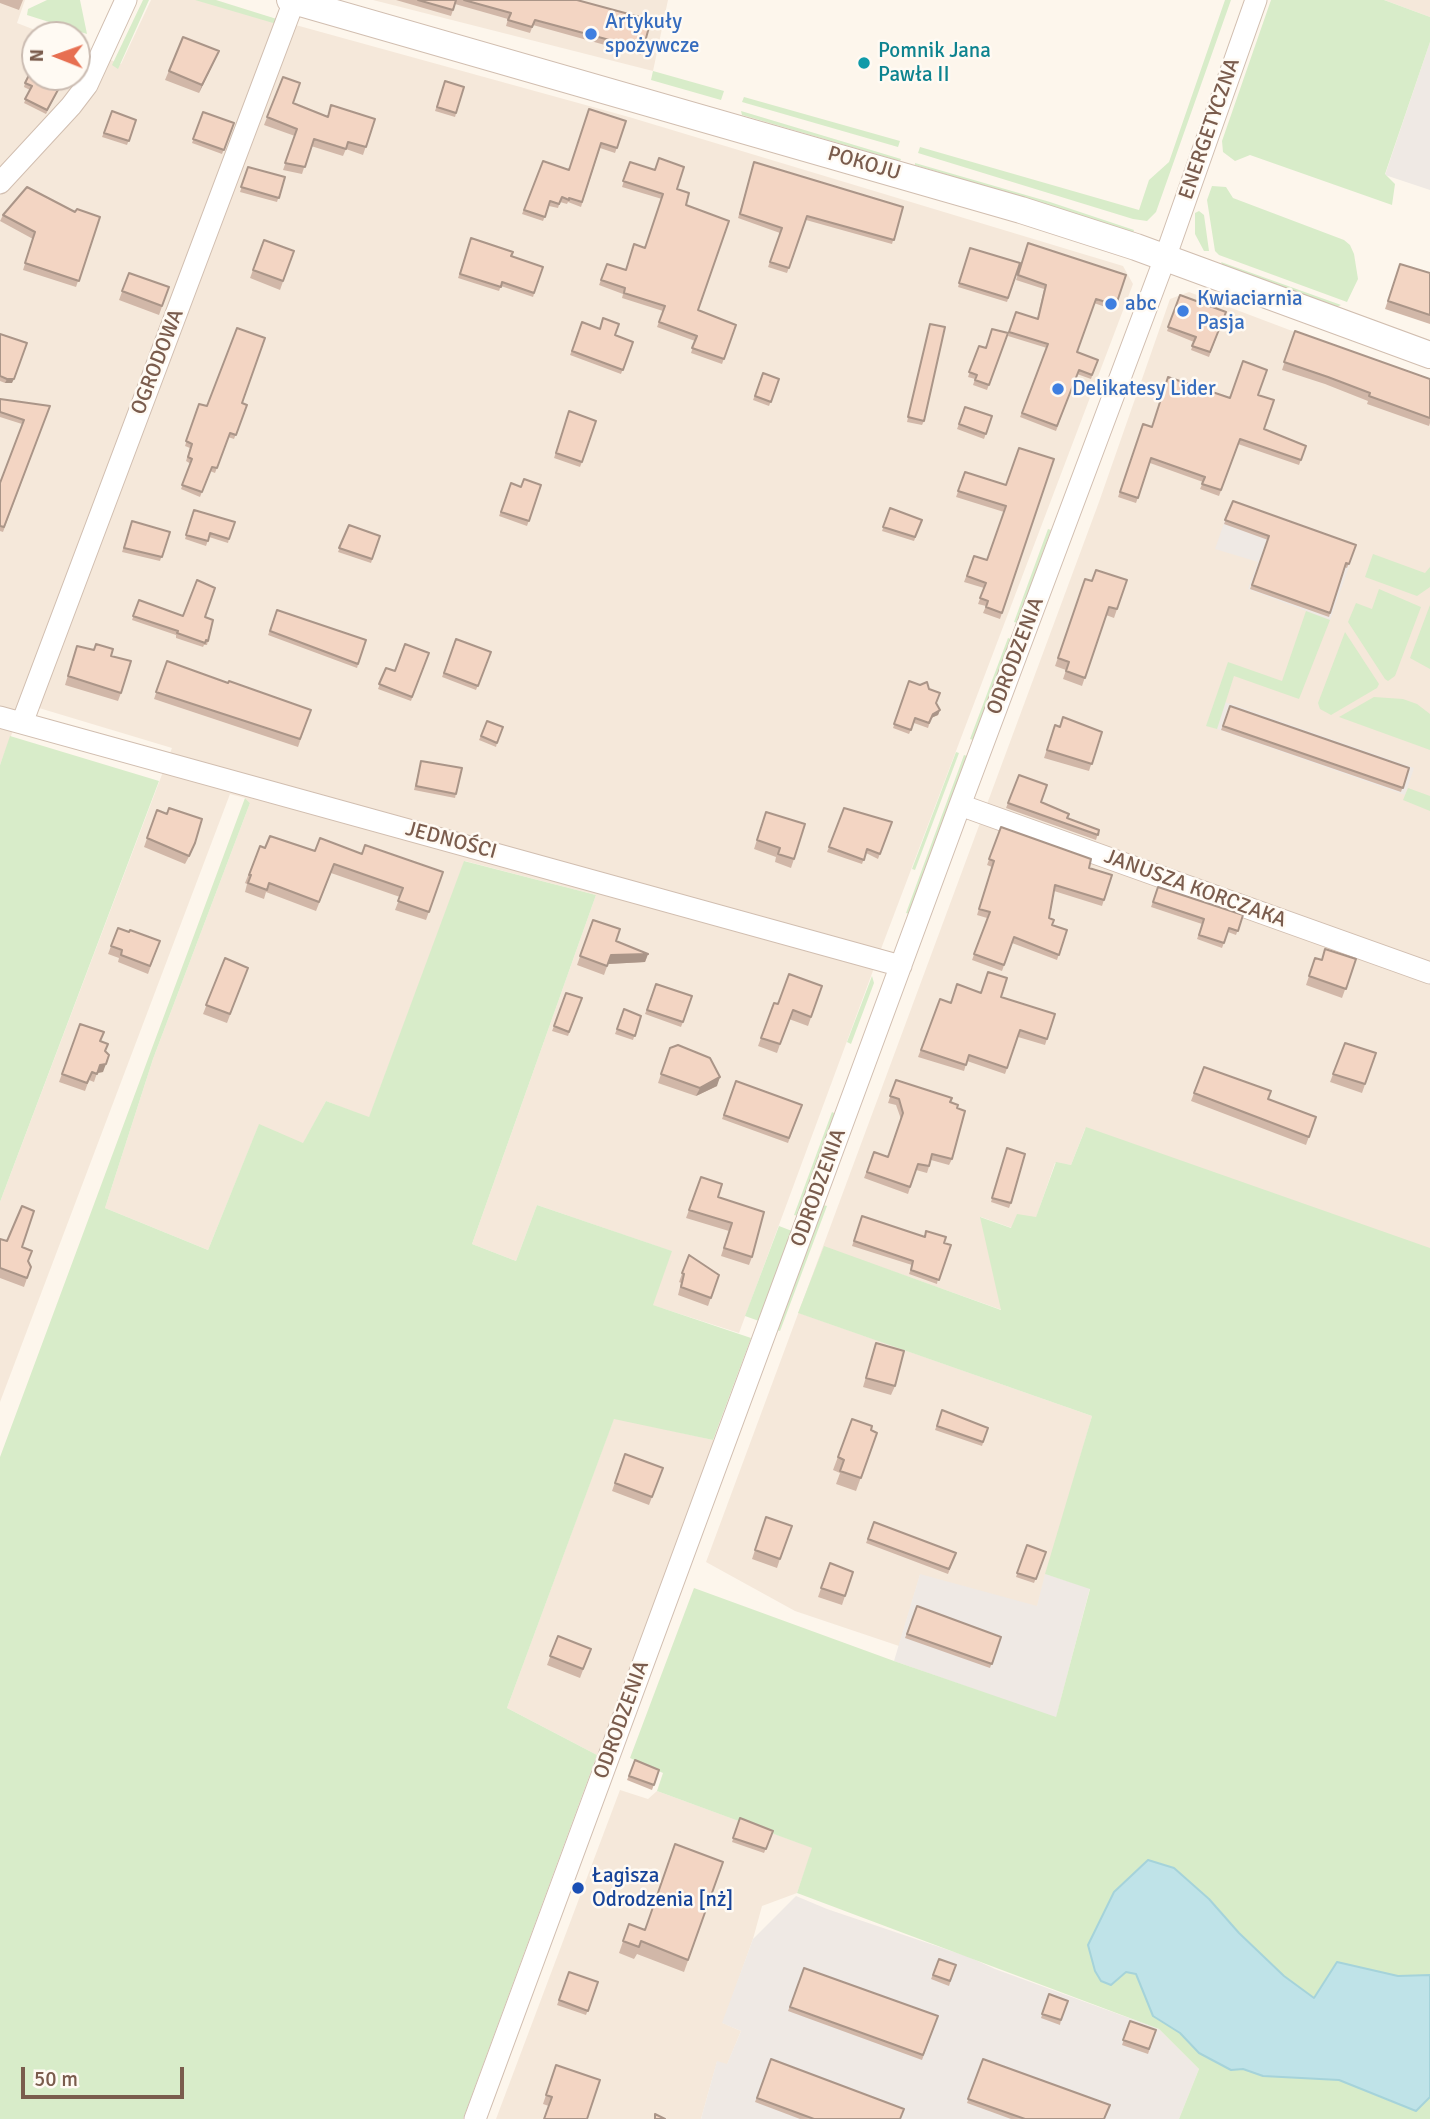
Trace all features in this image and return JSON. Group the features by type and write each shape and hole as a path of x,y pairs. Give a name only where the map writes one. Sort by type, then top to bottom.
{"street":[{"path":"0,183 87,85 126,0"},
{"name":"ENERGETYCZNA","path":"1165,258 1255,0"},
{"name":"POKOJU","path":"303,2 996,202 1165,258 1430,355"},
{"name":"OGRODOWA","path":"22,723 303,2"},
{"name":"ODRODZENIA","path":"475,2119 1165,258"},
{"name":"JEDNOŚCI","path":"0,717 901,966"},
{"name":"JANUSZA KORCZAKA","path":"960,805 1430,973"}],"shaded area":[{"path":"0,0 25,0 17,23 21,25 21,91 91,91 91,52 121,64 151,0 207,0 280,20 0,765"},
{"path":"373,0 668,0 653,71"},
{"path":"1384,0 1430,0 1430,17"},
{"path":"292,24 629,117 1123,266 1133,284 739,1333 652,1305 671,1251 537,1205 516,1261 472,1244 596,895 465,861 369,1118 326,1101 303,1144 259,1125 208,1250 105,1208 153,1059 250,803 245,798 230,794 0,1402 0,1202 172,748 39,708"},
{"path":"1430,42 1430,190 1385,175"},
{"path":"1189,292 1430,383 1430,1252 1085,1129 1071,1165 1055,1163 1036,1218 1012,1228 981,1217 1002,1310 824,1247 799,1313 1092,1416 1037,1607 920,1575 899,1646 795,1611 706,1562 1099,502 1170,299"},
{"path":"1231,503 1356,547 1330,620 1248,589 1258,562 1215,549"},
{"path":"1225,702 1414,768 1405,795 1217,729"},
{"path":"614,1418 718,1441 597,1755 507,1708"},
{"path":"920,1574 1037,1606 1045,1574 1090,1588 1056,1718 894,1661"},
{"path":"620,1790 648,1799 657,1791 813,1848 797,1893 762,1906 723,2023 741,2031 727,2065 717,2062 701,2119 496,2119"},
{"path":"796,1896 969,1957 1159,2029 1199,2069 1179,2119 701,2119 717,2061 727,2064 741,2031 722,2023 753,1939"}],"green space":[{"path":"47,0 80,0 84,21 46,21 27,15 28,9"},
{"path":"143,0 149,0 118,69 112,65"},
{"path":"195,0 216,0 283,21 280,25"},
{"path":"1225,0 1231,0 1156,212 1147,221 918,153 920,147 1139,210 1149,180 1169,162"},
{"path":"1271,0 1384,0 1430,17 1430,42 1385,174 1395,184 1392,205 1250,155 1235,161 1223,152 1222,141"},
{"path":"653,71 724,91 721,100 651,80"},
{"path":"744,97 900,141 898,147 742,102"},
{"path":"741,111 901,159 900,161 742,115"},
{"path":"915,163 1050,202 1134,230 1133,233"},
{"path":"1212,186 1226,187 1233,198 1344,240 1350,245 1358,279 1347,302 1219,255 1215,251 1207,200"},
{"path":"1199,211 1204,215 1209,251 1204,251 1195,234 1195,213"},
{"path":"1221,262 1341,305 1337,307 1224,267"},
{"path":"1048,529 1051,530 1017,623 1014,622"},
{"path":"1373,554 1425,573 1430,567 1430,587 1417,596 1365,577"},
{"path":"1379,589 1421,607 1395,676 1388,681 1348,622 1356,603 1372,609"},
{"path":"1430,605 1430,669 1410,658"},
{"path":"1306,611 1330,620 1299,699 1234,676 1217,729 1206,726 1228,662 1282,681"},
{"path":"1345,632 1379,684 1377,688 1331,715 1320,709 1318,703"},
{"path":"1008,638 1011,639 973,740 970,739"},
{"path":"1374,697 1403,699 1417,704 1430,714 1430,750 1339,717"},
{"path":"10,736 159,781 0,1202 0,765"},
{"path":"956,752 959,753 915,870 912,869"},
{"path":"964,755 967,756 910,914 906,913"},
{"path":"1408,788 1430,796 1430,811 1403,800"},
{"path":"245,798 250,803 153,1059 105,1208 208,1250 259,1124 303,1143 326,1101 369,1117 464,861 596,895 472,1244 516,1261 537,1205 672,1251 653,1305 751,1338 713,1440 614,1419 507,1708 597,1755 463,2119 0,2119 0,1457"},
{"path":"872,976 874,983 851,1044 847,1042"},
{"path":"832,1112 836,1114 798,1216 794,1215"},
{"path":"1086,1127 1430,1248 1430,2119 1179,2119 1199,2069 1159,2029 797,1893 812,1848 657,1791 663,1773 630,1758 694,1588 1056,1717 1090,1589 1045,1574 1092,1416 798,1313 824,1246 1001,1310 980,1217 1011,1228 1017,1214 1036,1217 1056,1162 1071,1165","holes":["1174,1868 1209,1899 1239,1933 1263,2076 1242,2069 1231,2070 1199,2053 1180,2033 1153,2016 1136,1974 1126,1972"]},
{"path":"823,1205 827,1206 780,1331 777,1330"},
{"path":"779,1226 792,1231 759,1321 745,1316"}],"water":[{"path":"1148,1860 1174,1868 1209,1899 1239,1933 1284,1976 1314,1998 1337,1962 1398,1976 1430,1975 1430,2097 1416,2111 1339,2080 1263,2076 1243,2069 1231,2070 1199,2053 1180,2033 1153,2016 1136,1974 1126,1972 1111,1985 1101,1981 1095,1971 1088,1945 1114,1892"}],"building":[{"path":"418,0 456,0 453,10"},
{"path":"464,0 577,0 651,20 643,49 535,20 532,27 508,20 511,13"},
{"path":"183,37 219,51 202,85 169,71"},
{"path":"283,77 300,83 293,103 328,117 331,105 375,119 366,147 348,142 346,149 314,139 305,167 285,163 297,129 267,117"},
{"path":"445,81 464,87 456,113 437,107"},
{"path":"29,91 57,91 47,110 25,99"},
{"path":"589,109 626,121 617,148 601,143 582,202 562,197 559,204 550,201 545,217 524,210 543,161 569,170"},
{"path":"112,111 136,120 129,141 104,133"},
{"path":"203,112 234,123 224,150 193,139"},
{"path":"659,158 684,167 677,189 689,193 686,205 729,221 698,310 736,325 724,359 692,348 697,336 659,322 665,306 624,293 625,288 601,280 607,264 626,270 634,244 645,248 663,194 623,181 630,162 655,170"},
{"path":"754,162 903,207 894,240 807,216 789,268 770,262 782,228 740,214"},
{"path":"248,167 285,177 279,198 241,187"},
{"path":"27,187 75,212 77,209 100,217 79,281 25,263 35,232 3,215"},
{"path":"471,238 513,252 511,256 543,267 534,293 502,282 501,287 460,274"},
{"path":"264,240 294,251 283,281 253,270"},
{"path":"1028,243 1126,275 1116,305 1096,299 1077,352 1098,360 1092,375 1079,370 1057,426 1022,413 1048,344 1009,332 1016,312 1038,319 1046,285 1018,275"},
{"path":"970,248 1020,263 1008,298 959,283"},
{"path":"1400,264 1430,273 1430,315 1388,301"},
{"path":"129,273 169,287 162,306 122,291"},
{"path":"1180,295 1226,312 1210,352 1192,346 1196,337 1168,327"},
{"path":"603,318 619,324 615,335 633,342 623,370 572,351 582,322 600,329"},
{"path":"930,324 945,327 924,421 908,417"},
{"path":"237,328 265,338 242,403 247,405 236,435 230,433 217,468 212,467 202,492 182,485 192,459 188,457 192,444 186,441 199,404 207,406"},
{"path":"992,329 1008,333 989,385 975,380 977,375 969,372 979,346 986,348"},
{"path":"1295,331 1430,379 1430,418 1284,362"},
{"path":"0,334 27,343 14,379 0,376"},
{"path":"1243,361 1267,370 1258,395 1274,400 1264,429 1306,446 1301,460 1240,439 1221,490 1202,484 1205,477 1151,458 1138,498 1120,492 1143,424 1152,427 1168,377 1230,398"},
{"path":"763,373 779,379 771,402 755,396"},
{"path":"0,399 50,406 4,527 0,526 0,483 24,420 0,412"},
{"path":"965,407 992,416 986,434 959,424"},
{"path":"569,411 596,421 582,462 556,453"},
{"path":"1019,448 1054,459 1002,613 986,607 988,601 980,598 986,583 967,576 974,556 987,560 1006,506 958,491 965,472 1006,485"},
{"path":"524,479 541,485 529,521 501,512 511,483 521,487"},
{"path":"1233,501 1356,545 1349,564 1346,563 1330,613 1252,585 1269,536 1225,520"},
{"path":"890,508 922,520 915,537 883,527"},
{"path":"194,510 235,522 229,539 210,533 208,541 186,535"},
{"path":"132,521 170,532 162,557 124,548"},
{"path":"349,525 380,536 372,559 339,548"},
{"path":"1096,570 1127,580 1117,609 1109,607 1085,678 1066,671 1069,662 1058,658 1085,579 1092,581"},
{"path":"197,580 215,588 205,617 213,620 208,641 205,643 133,616 139,600 183,616"},
{"path":"277,610 366,640 358,664 270,631"},
{"path":"456,639 491,652 478,686 444,673"},
{"path":"96,644 113,649 111,656 131,661 121,693 68,676 77,646 94,650"},
{"path":"405,644 429,653 412,697 379,684 386,668 395,671"},
{"path":"167,661 311,710 300,739 156,692"},
{"path":"909,681 920,685 927,682 929,689 940,693 936,703 940,710 933,714 929,723 915,718 911,730 894,724"},
{"path":"1230,706 1409,768 1403,788 1223,726"},
{"path":"1063,717 1102,732 1092,764 1047,750 1055,725 1060,727"},
{"path":"487,721 503,727 497,743 481,736"},
{"path":"421,761 462,768 456,794 416,786"},
{"path":"1019,775 1047,785 1041,802 1069,814 1067,818 1099,830 1098,835 1008,803"},
{"path":"169,808 202,819 189,856 147,838 157,810 167,814"},
{"path":"844,808 892,822 880,854 867,849 864,860 829,847"},
{"path":"766,812 805,824 794,859 778,854 780,848 757,840"},
{"path":"1001,827 1091,859 1089,868 1112,875 1104,900 1055,885 1049,918 1054,920 1052,925 1067,930 1059,955 1014,937 1004,965 974,954 990,912 979,909 994,861 989,859"},
{"path":"270,836 315,851 320,838 362,854 365,845 443,872 429,912 398,901 403,888 334,864 319,902 269,883 267,890 248,883 260,846 265,848"},
{"path":"1158,887 1243,915 1238,931 1229,928 1224,943 1199,935 1204,919 1153,902"},
{"path":"593,920 620,929 616,941 648,954 611,955 607,966 580,956"},
{"path":"118,928 160,941 150,966 121,955 122,950 111,946"},
{"path":"1325,949 1356,959 1346,989 1309,976 1315,958 1322,960"},
{"path":"225,958 248,968 230,1014 206,1005"},
{"path":"988,972 1007,978 1001,997 1055,1014 1047,1039 1020,1030 1007,1068 969,1055 966,1065 921,1050 940,999 951,1003 957,984 981,993"},
{"path":"789,974 822,986 811,1017 793,1010 780,1044 761,1038 774,1003 778,1004"},
{"path":"656,984 692,996 683,1022 647,1010"},
{"path":"566,993 582,998 569,1032 554,1026"},
{"path":"624,1009 641,1016 635,1036 617,1029"},
{"path":"80,1024 104,1032 100,1041 108,1044 105,1051 109,1055 106,1064 100,1065 97,1074 92,1072 87,1083 62,1074"},
{"path":"1345,1043 1376,1053 1365,1084 1333,1074"},
{"path":"678,1045 710,1058 720,1077 700,1088 661,1074 670,1048"},
{"path":"1204,1067 1271,1091 1268,1099 1316,1117 1309,1137 1194,1093"},
{"path":"896,1080 952,1098 950,1102 965,1111 952,1159 932,1154 929,1166 918,1164 910,1187 867,1172 874,1152 888,1157 903,1113 899,1099 890,1096"},
{"path":"736,1081 802,1105 789,1138 724,1115"},
{"path":"1007,1148 1025,1154 1011,1203 992,1198"},
{"path":"701,1177 722,1184 718,1197 764,1212 752,1257 724,1248 732,1223 689,1210"},
{"path":"22,1206 34,1211 22,1247 32,1251 28,1261 31,1267 27,1278 0,1268 0,1239 7,1241"},
{"path":"862,1216 925,1237 926,1231 946,1237 944,1243 951,1245 939,1280 911,1270 913,1261 854,1241"},
{"path":"689,1255 719,1275 711,1298 681,1287 682,1273"},
{"path":"876,1343 904,1351 895,1386 866,1378"},
{"path":"942,1410 988,1428 983,1442 937,1426"},
{"path":"852,1419 872,1426 871,1430 877,1433 861,1478 840,1471 844,1460 838,1457"},
{"path":"625,1454 663,1468 652,1497 615,1483"},
{"path":"766,1517 792,1526 780,1559 755,1550"},
{"path":"874,1522 956,1553 949,1569 868,1539"},
{"path":"1027,1545 1046,1552 1036,1579 1017,1573"},
{"path":"830,1563 853,1572 845,1596 821,1588"},
{"path":"917,1606 1001,1637 992,1664 907,1634"},
{"path":"558,1636 591,1649 583,1669 550,1656"},
{"path":"635,1760 659,1770 654,1785 629,1776"},
{"path":"740,1818 773,1831 766,1849 733,1838"},
{"path":"675,1844 723,1862 688,1960 641,1941 639,1947 623,1941 629,1924 645,1930"},
{"path":"939,1959 956,1965 950,1981 933,1975"},
{"path":"804,1968 938,2016 923,2055 790,2007"},
{"path":"569,1972 598,1982 588,2011 559,2000"},
{"path":"1049,1994 1068,2001 1061,2020 1042,2014"},
{"path":"1130,2021 1156,2030 1149,2049 1123,2040"},
{"path":"771,2059 904,2109 900,2119 814,2119 757,2098"},
{"path":"983,2059 1110,2105 1104,2119 1025,2119 968,2099"},
{"path":"556,2065 600,2080 587,2119 544,2119 552,2097 546,2095"}],"place":[{"name":"Artykuły spożywcze","path":"591,34"},
{"name":"Pomnik Jana Pawła II","path":"864,63"},
{"name":"abc","path":"1111,304"},
{"name":"Kwiaciarnia Pasja","path":"1183,311"},
{"name":"Delikatesy Lider","path":"1058,389"},
{"name":"Łagisza Odrodzenia [nż]","path":"578,1888"}]}
